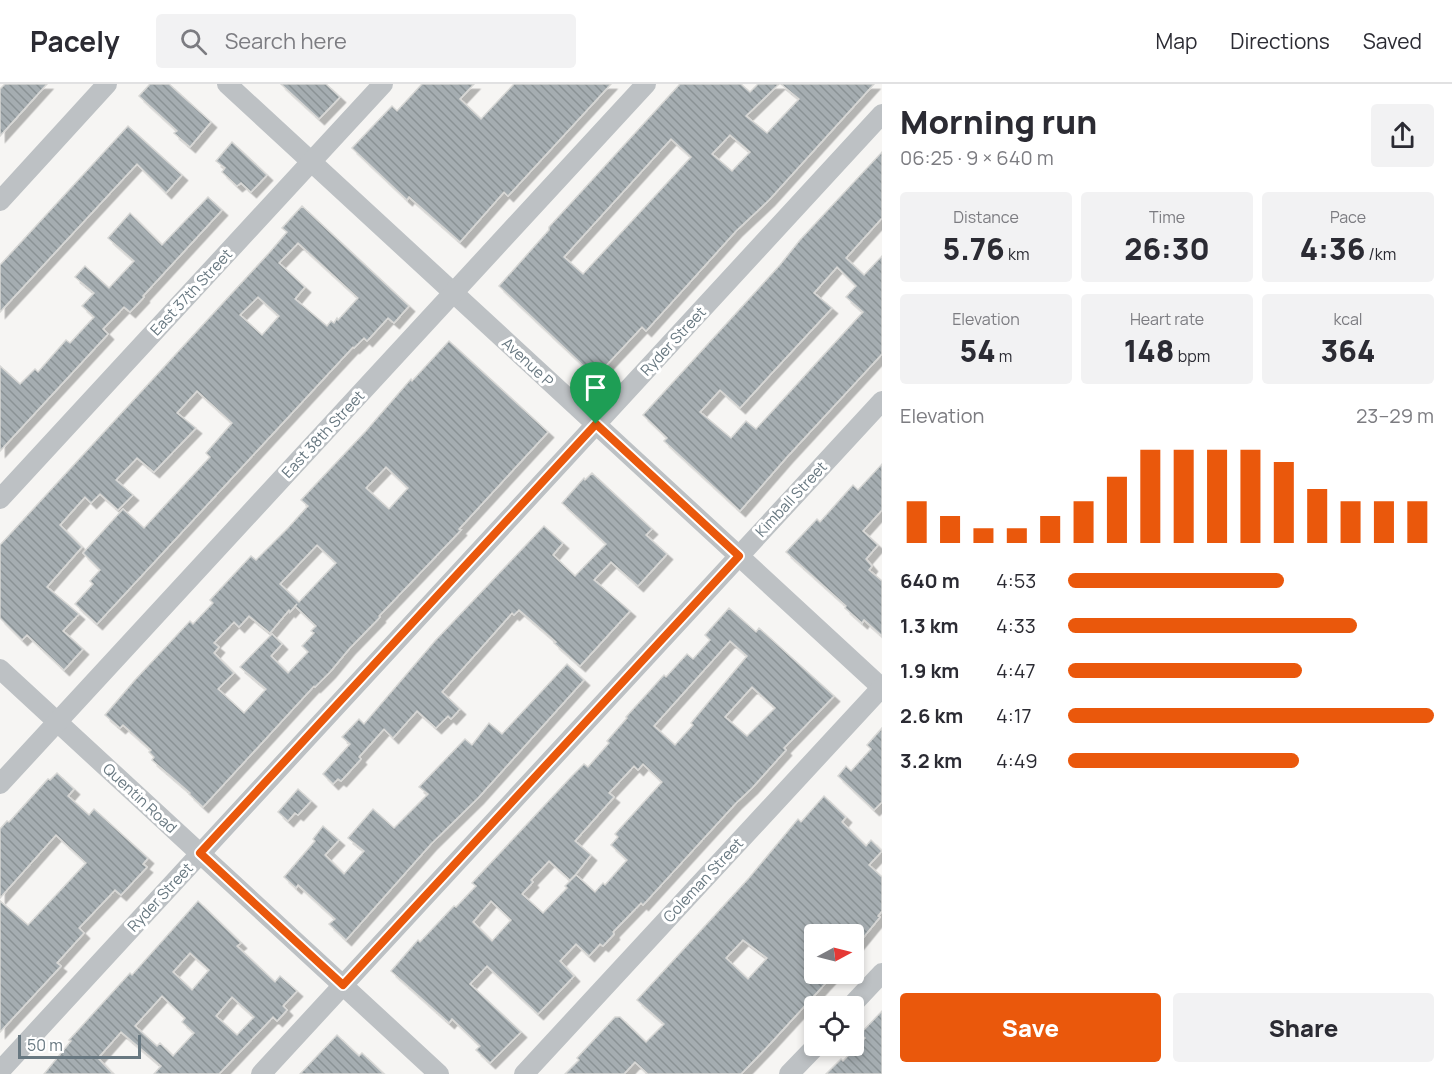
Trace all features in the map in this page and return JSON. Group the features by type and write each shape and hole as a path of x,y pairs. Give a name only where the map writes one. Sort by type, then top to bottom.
{"street":[{"path":"0,201 107,84"},
{"name":"Avenue P","path":"227,84 882,687"},
{"name":"East 37th Street","path":"0,499 383,84"},
{"name":"East 38th Street","path":"0,784 646,84"},
{"name":"Ryder Street","path":"0,1071 882,114"},
{"name":"Kimball Street","path":"261,1074 882,401"},
{"name":"Quentin Road","path":"0,669 439,1074"},
{"name":"Coleman Street","path":"524,1074 882,687"},
{"path":"860,996 882,973"},
{"path":"789,1074 806,1056"}],"building":[{"path":"5,84 47,84 0,136 0,89"},
{"path":"150,84 169,84 211,122 190,147 174,133 177,131 139,96"},
{"path":"281,84 326,84 340,97 319,119"},
{"path":"422,84 474,84 460,99 481,119 514,84 611,84 508,196 504,192 460,242 409,197 407,200 352,148 392,106 397,111"},
{"path":"680,84 741,84 750,92 758,84 779,84 746,116 767,133 799,99 781,84 874,84 646,331 642,327 600,372 595,367 590,372 499,286 549,230 549,227","holes":["730,135 750,152 732,171 712,154","671,139 691,157 583,274 564,257"]},
{"path":"128,126 182,175 166,193 137,164 0,312 0,265"},
{"path":"232,142 267,175 251,192 241,183 237,186 222,172 225,168 216,161"},
{"path":"882,152 882,218 846,258 864,275 882,256 882,354 740,511 664,441 667,438 643,415 780,265 800,240","holes":["837,267 856,286 846,297 863,312 756,429 746,421 731,438 700,412 720,390 740,408 832,308 814,293"]},
{"path":"208,197 222,210 130,312 124,307 103,329 108,334 0,451 0,366 20,384 35,369 38,372 66,340 70,343 94,317 82,306 94,293 75,277 85,266 109,288 134,261 108,238 130,213 162,245"},
{"path":"302,206 409,306 394,323 388,318 367,341 364,338 353,347 97,624 75,604 93,584 90,581 100,570 83,553 123,509 144,528 210,457 206,453 232,423 197,391 177,413 196,428 154,472 137,458 116,480 133,495 118,510 100,494 91,503 85,497 60,525 82,547 47,587 79,614 63,631 83,649 64,670 27,635 22,640 0,618 0,545 270,252 287,232 282,228","holes":["298,243 358,298 338,320 337,318 334,323 331,321 327,326 295,299 305,287 279,263","258,297 279,316 262,335 240,315"]},
{"path":"449,341 548,432 459,529 461,530 203,807 152,760 154,757 149,752 151,750 123,725 120,728 105,715 190,621 193,624 213,603 210,600 251,556 256,560 288,528 308,506 301,500 411,379 412,381","holes":["386,467 408,488 389,509 366,488","317,545 336,563 299,602 280,584","295,606 316,626 311,631 314,633 302,646 308,652 288,673 271,656 282,644 272,634 240,667 266,689 244,713 218,689 234,673 214,653 219,647 214,643 234,622 239,627 249,616 270,633"]},
{"path":"882,464 882,510 863,531 878,545 866,559 872,566 869,570 882,581 882,636 864,620 862,623 786,552 817,519 820,522 853,485 858,490"},
{"path":"592,473 652,529 646,535 667,554 638,586 611,562 594,580 630,611 580,666 519,610 514,615 512,613 442,692 460,709 451,719 448,716 436,728 417,711 393,738 384,729 341,781 338,779 333,784 323,774 350,744 342,737 359,719 364,724 435,641 544,526 563,543 553,555 575,576 606,544 562,503 584,478 585,480"},
{"path":"729,608 756,632 759,628 834,696 784,748 786,750 752,788 643,905 641,903 613,932 614,934 603,946 600,944 589,956 576,944 560,961 574,976 538,1014 487,966 470,984 521,1032 490,1063 476,1050 480,1046 452,1019 449,1023 391,971 418,940 420,942 476,886 472,883 572,776 584,764 588,767 609,743 607,741 626,717 664,675 666,677 687,654 693,659 710,640 705,635","holes":["730,641 747,656 675,745 654,726","752,687 775,708 747,736 725,717","643,764 662,782 615,834 618,837 611,845 627,860 605,885 603,883 595,892 576,875 543,913 522,894 533,882 531,880 549,861 570,880 576,874 591,855 575,841 614,797 609,793 634,766 638,770","491,901 511,920 492,941 473,922"]},
{"path":"567,664 584,680 478,798 431,844 346,940 329,924 335,919 298,885 296,888 284,877 315,841 313,839 323,826 339,840 325,855 344,874 364,851 348,838 373,809 394,828 428,794 419,787 465,739 472,745 489,723 502,734"},
{"path":"882,728 882,802 874,810 838,776 846,766 851,771 871,749 867,745"},
{"path":"57,773 74,789 68,796 89,815 94,809 148,858 143,864 147,867 121,895 115,890 79,928 84,933 57,963 61,966 0,1032 0,901 28,925 86,863 56,835 0,898 0,829 48,779 50,780"},
{"path":"298,789 311,801 298,815 295,813 288,821 278,812"},
{"path":"824,796 846,817 842,822 866,846 871,840 882,851 869,865 882,877 882,911 878,916 880,917 864,937 864,924 804,924 804,984 825,984 814,996 804,996 804,1007 741,1074 648,1074 635,1062 624,1074 565,1074 615,1017 620,1017 646,1042 664,1024 637,1000 749,878 798,819 801,822","holes":["743,940 767,958 748,979 726,958"]},
{"path":"198,901 241,943 237,946 275,982 280,976 297,991 283,1006 287,1010 277,1021 273,1017 219,1074 154,1074 161,1066 121,1032 98,1058 113,1074 44,1074 71,1041 69,1040 130,973 132,975","holes":["190,953 209,970 192,990 173,972","162,996 185,1018 182,1022 194,1033 173,1056 160,1043 157,1046 135,1026","232,997 254,1017 237,1035 216,1016"]},
{"path":"882,1011 882,1074 826,1074 841,1059 843,1061 848,1056 864,1056 864,1030"},
{"path":"337,1035 359,1056 362,1053 384,1074 300,1074"}],"route":[{"path":"596,424 739,556 343,985 200,853 596,424"}]}
